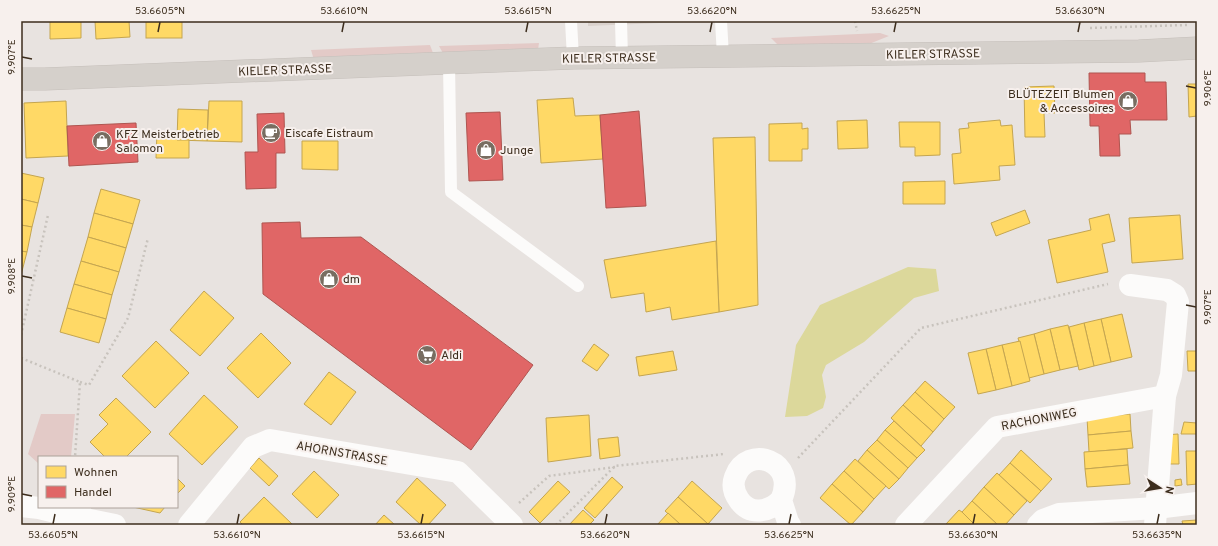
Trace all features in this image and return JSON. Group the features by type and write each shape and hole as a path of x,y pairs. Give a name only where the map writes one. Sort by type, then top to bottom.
{"main road":[{"name":"KIELER STRASSE","path":"21,79 573,58 1139,51 1197,48"}],"street":[{"path":"1130,285 1167,290 1175,295 1178,302 1171,375 1165,396 1156,516"},
{"name":"RACHONIWEG","path":"906,525 997,427 1165,396"},
{"name":"AHORNSTRASSE","path":"189,525 253,447 270,440 458,472 508,521"},
{"path":"766,459 779,468 784,476 786,484 785,492 781,500 776,505 761,511 753,510 746,508 735,496 733,488 737,472 749,461 766,459"},
{"path":"781,500 790,525"},
{"path":"1038,525 1043,520 1059,514 1156,516 1197,503"},
{"path":"33,507 115,525"}],"lane":[{"path":"571,21 573,58"},
{"path":"621,21 622,58"},
{"path":"721,21 724,56"},
{"path":"449,63 451,192 578,286"}],"path":[{"path":"855,21 857,31"},
{"path":"21,335 48,215"},
{"path":"21,358 89,385 128,318 148,238"},
{"path":"779,468 796,459 921,328 1108,284 1130,285"},
{"path":"75,456 80,382"},
{"path":"508,521 549,476 615,466 728,454 742,466"},
{"path":"556,525 615,466"}],"shaded area":[{"path":"588,21 707,21 588,26"},
{"path":"880,33 889,36 869,44 781,48 771,38"},
{"path":"539,43 538,50 445,57 439,46"},
{"path":"430,45 433,53 314,60 311,50"},
{"path":"908,267 936,269 939,291 914,298 864,342 826,365 822,375 826,397 823,408 807,416 785,417 796,345 820,305"},
{"path":"41,414 75,414 71,456 38,456 38,463 28,454"}],"building: Wohnen":[{"path":"50,21 81,21 81,38 50,39"},
{"path":"95,21 129,21 130,37 96,39"},
{"path":"146,21 182,21 182,38 146,38"},
{"path":"1188,84 1197,84 1197,116 1189,117"},
{"path":"1054,86 1055,113 1044,113 1045,137 1025,137 1024,87"},
{"path":"573,98 575,116 600,115 603,159 541,163 537,100"},
{"path":"66,101 68,156 26,158 24,103"},
{"path":"209,101 242,101 242,142 207,141"},
{"path":"178,109 208,110 207,141 177,140"},
{"path":"867,120 868,148 838,149 837,121"},
{"path":"1000,120 1001,126 1012,125 1015,165 999,166 1000,180 954,184 952,154 961,153 959,129 969,128 968,123"},
{"path":"899,122 940,122 940,155 915,156 915,147 900,147"},
{"path":"802,123 802,129 808,128 808,149 802,149 802,161 769,161 769,124"},
{"path":"157,132 178,133 177,140 189,140 189,158 156,158"},
{"path":"755,137 758,305 719,312 713,138"},
{"path":"302,141 338,141 338,170 302,169"},
{"path":"21,173 44,178 38,203 21,199"},
{"path":"945,181 945,204 903,204 903,182"},
{"path":"101,189 140,200 133,224 94,213"},
{"path":"21,199 38,203 32,227 21,225"},
{"path":"1025,210 1030,223 996,236 991,223"},
{"path":"94,213 133,224 126,248 88,237"},
{"path":"1109,214 1115,241 1102,244 1108,272 1057,283 1048,240 1091,230 1089,219"},
{"path":"1180,215 1183,259 1132,263 1129,218"},
{"path":"21,225 32,227 27,252 21,251"},
{"path":"88,237 126,248 119,272 81,261"},
{"path":"716,241 719,312 672,320 670,307 646,312 644,293 611,298 604,260"},
{"path":"21,251 27,252 21,275"},
{"path":"81,261 119,272 112,295 74,284"},
{"path":"74,284 112,295 106,319 67,308"},
{"path":"204,291 234,318 200,356 170,330"},
{"path":"67,308 106,319 99,343 60,332"},
{"path":"1122,314 1132,357 1111,362 1101,319"},
{"path":"1101,319 1111,362 1094,366 1084,323"},
{"path":"1084,323 1094,366 1079,370 1069,327"},
{"path":"1068,325 1078,366 1060,370 1050,329"},
{"path":"1050,329 1060,370 1044,374 1034,334"},
{"path":"261,333 291,363 258,398 227,368"},
{"path":"1034,334 1044,374 1029,378 1018,338"},
{"path":"156,341 189,373 155,408 122,376"},
{"path":"1020,341 1030,381 1012,386 1002,345"},
{"path":"594,344 609,355 597,371 582,361"},
{"path":"1002,345 1012,386 996,390 986,349"},
{"path":"986,349 996,390 978,394 968,353"},
{"path":"673,351 677,370 639,376 636,357"},
{"path":"1187,351 1197,351 1197,371 1188,371"},
{"path":"329,372 356,392 331,425 304,404"},
{"path":"925,381 955,407 944,419 915,392"},
{"path":"915,392 944,419 933,432 903,405"},
{"path":"204,395 238,427 202,465 169,434"},
{"path":"116,398 151,432 127,456 104,456 90,442 108,424 99,415"},
{"path":"903,405 933,432 921,446 891,418"},
{"path":"1130,414 1131,431 1088,435 1087,418"},
{"path":"589,415 591,456 548,462 546,418"},
{"path":"894,421 925,450 917,458 885,430"},
{"path":"1184,422 1197,423 1197,434 1181,434"},
{"path":"885,430 917,458 908,468 877,440"},
{"path":"1131,431 1133,448 1089,452 1088,435"},
{"path":"1178,434 1179,464 1163,464 1165,435"},
{"path":"618,437 620,456 600,459 598,439"},
{"path":"877,440 908,468 899,479 867,450"},
{"path":"1127,449 1128,465 1085,469 1084,452"},
{"path":"867,450 899,479 889,489 858,461"},
{"path":"1021,450 1052,479 1041,491 1010,463"},
{"path":"1186,451 1197,451 1197,484 1187,485"},
{"path":"259,458 278,476 269,486 250,468"},
{"path":"855,459 886,486 874,499 844,471"},
{"path":"1010,463 1041,491 1030,503 999,475"},
{"path":"1128,465 1130,484 1087,487 1085,469"},
{"path":"314,471 339,495 317,518 292,494"},
{"path":"844,471 874,499 863,512 832,484"},
{"path":"997,473 1027,501 1014,515 984,487"},
{"path":"612,477 623,487 595,518 584,508"},
{"path":"417,478 446,505 428,525 421,525 396,502"},
{"path":"178,479 185,486 178,493"},
{"path":"1181,479 1182,485 1175,486 1175,480"},
{"path":"558,481 570,492 540,523 529,512"},
{"path":"692,481 722,508 708,524 678,497"},
{"path":"832,484 863,512 851,525 820,498"},
{"path":"984,487 1014,515 1005,525 998,525 972,501"},
{"path":"264,497 293,525 243,525 240,522"},
{"path":"678,497 708,524 681,525 665,511"},
{"path":"972,501 998,525 975,525 962,512"},
{"path":"138,508 164,508 160,513"},
{"path":"583,510 594,520 589,525 569,525"},
{"path":"959,510 962,512 975,525 946,524"},
{"path":"668,513 681,525 657,525"},
{"path":"384,515 395,525 375,525"},
{"path":"1197,520 1197,525 1183,525 1182,521"}],"building: Handel":[{"name":"BLÜTEZEIT Blumen & Accessoires","path":"1089,73 1145,73 1145,82 1166,82 1167,120 1130,120 1131,134 1119,134 1120,156 1100,156 1099,126 1090,126"},
{"path":"639,111 646,206 606,208 600,115"},
{"path":"500,112 503,180 469,181 466,113"},
{"name":"Eiscafe Eistraum","path":"284,113 285,153 276,153 276,188 246,189 245,152 258,152 257,114"},
{"name":"KFZ Meisterbetrieb Salomon","path":"136,123 138,162 69,166 67,126"},
{"path":"300,222 301,238 361,237 533,365 471,450 263,294 262,223"}],"place":[{"name":"BLÜTEZEIT Blumen & Accessoires","path":"1128,101"},
{"name":"Eiscafe Eistraum","path":"271,133"},
{"name":"KFZ Meisterbetrieb Salomon","path":"102,141"},
{"name":"Junge","path":"486,150"},
{"name":"dm","path":"329,279"},
{"name":"Aldi","path":"427,355"}]}
